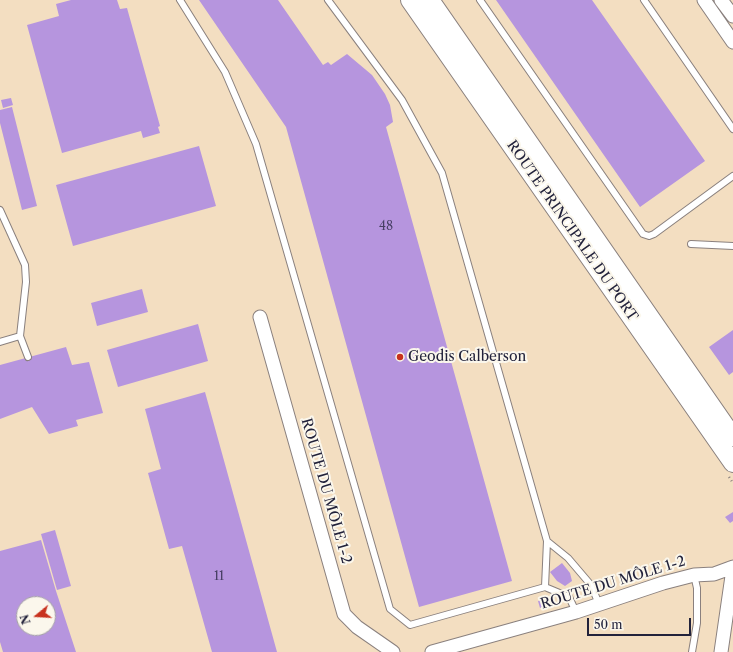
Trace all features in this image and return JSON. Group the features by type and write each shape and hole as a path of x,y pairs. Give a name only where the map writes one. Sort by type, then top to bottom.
{"main road":[{"name":"ROUTE PRINCIPALE DU PORT","path":"410,0 733,463"},
{"name":"ROUTE PRINCIPALE DU PORT","path":"430,0 733,437"}],"street":[{"path":"704,0 733,42"},
{"path":"721,0 733,16"},
{"name":"ROUTE DU MÔLE 1-2","path":"260,317 344,614 357,627 394,652"},
{"path":"721,652 732,567"},
{"name":"ROUTE DU MÔLE 1-2","path":"432,652 576,612 628,593 694,575 714,574 732,567"}],"lane":[{"path":"180,0 225,72 256,144 390,609 410,625 545,587 569,597 576,612"},
{"path":"328,0 402,100 442,173 547,541 545,587"},
{"path":"480,0 644,234 649,236 654,234 733,176"},
{"path":"644,0 733,129"},
{"path":"0,210 25,265 26,282 20,336 28,357"},
{"path":"691,244 733,246"},
{"path":"0,342 20,336"},
{"path":"547,541 568,558 591,584 599,604"},
{"path":"692,652 697,623 697,588 694,575"}],"building":[{"path":"71,0 117,0 120,9 127,8 160,126 158,127 160,133 143,138 141,131 62,153 27,25 59,16 56,4"},
{"name":"Geodis Calberson","path":"199,0 278,0 323,65 328,62 331,65 347,54 372,75 385,94 390,105 393,122 386,127 512,581 419,607 286,127"},
{"path":"496,0 592,0 705,161 640,207"},
{"path":"11,98 13,105 3,108 1,100"},
{"path":"12,107 37,206 22,210 0,123 0,110"},
{"path":"199,146 216,206 73,246 56,185"},
{"path":"142,289 148,312 97,326 91,303"},
{"path":"198,324 208,361 118,387 107,350"},
{"path":"733,330 733,372 729,375 709,347"},
{"path":"66,347 72,365 89,362 103,413 76,420 78,426 49,434 32,407 0,419 0,365"},
{"path":"205,392 277,652 212,652 182,546 169,549 148,473 161,469 145,409"},
{"path":"733,512 733,521 730,523 725,517"},
{"path":"55,530 71,586 57,590 41,534"},
{"path":"41,540 76,652 3,652 0,642 0,551"},
{"path":"562,563 570,573 572,581 565,586 557,581 550,572"},
{"path":"547,599 549,606 540,608 538,601"}],"place":[{"name":"Geodis Calberson","path":"400,357"}]}
